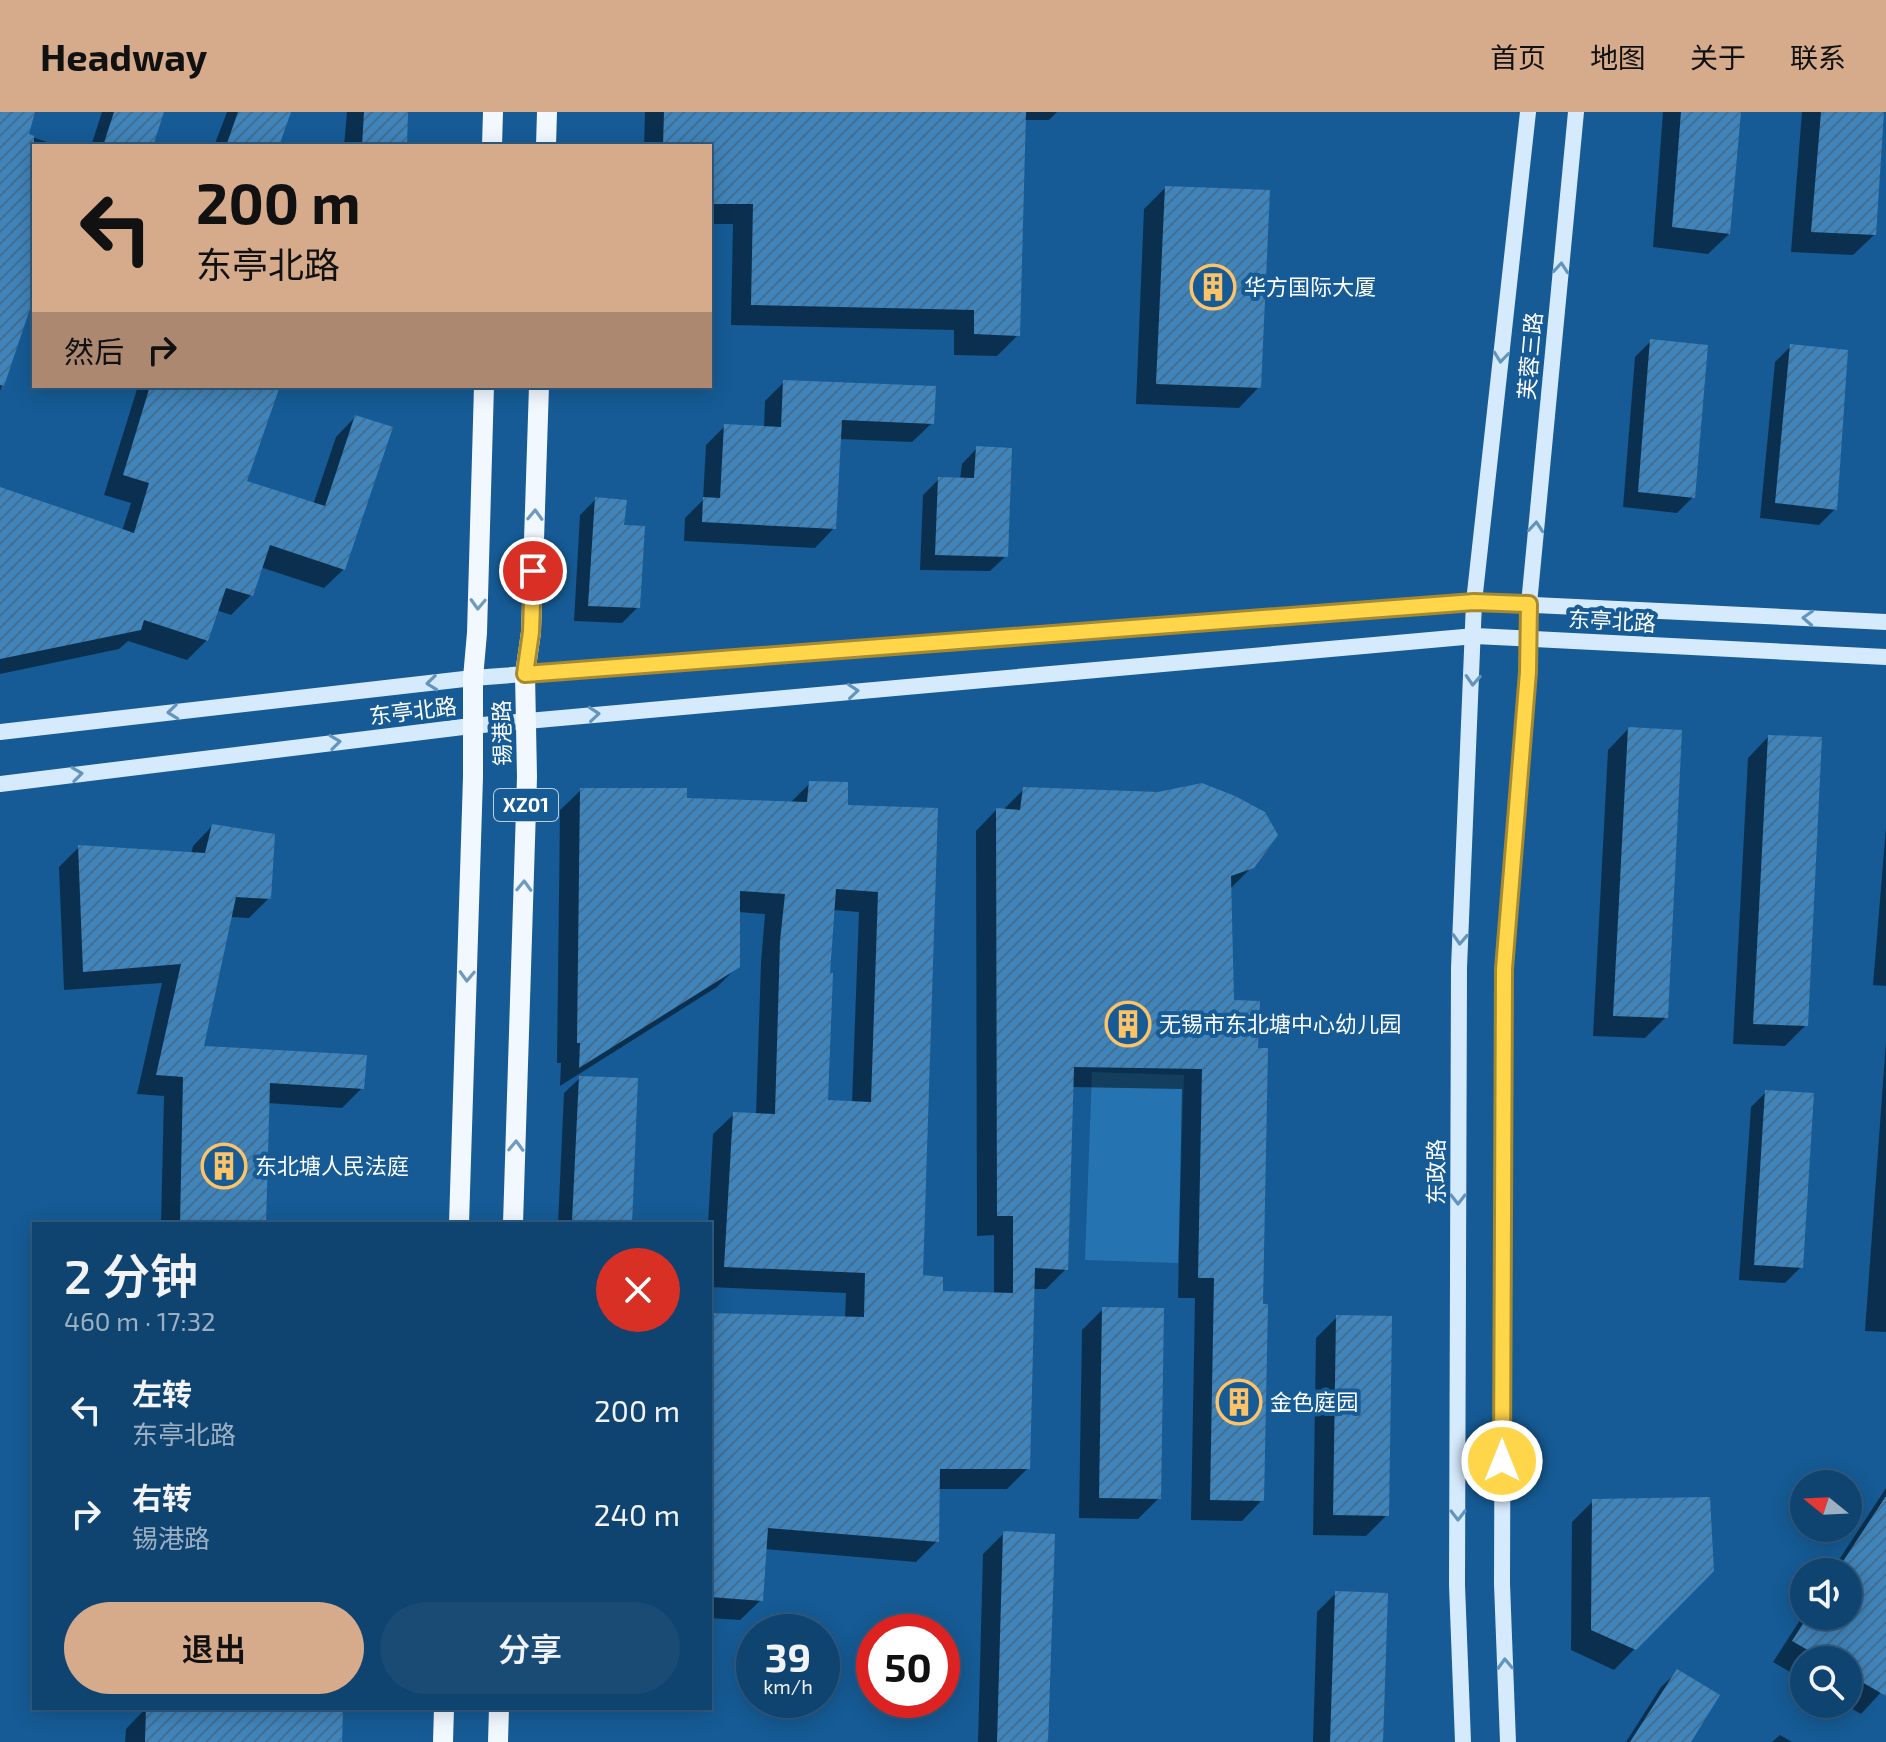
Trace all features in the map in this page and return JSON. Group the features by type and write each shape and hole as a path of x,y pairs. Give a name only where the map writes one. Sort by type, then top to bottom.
{"main road":[{"path":"492,144 493,112"},
{"path":"546,144 547,112"},
{"name":"芙蓉三路","path":"1474,602 1528,112"},
{"name":"芙蓉三路","path":"1529,604 1576,112"},
{"name":"锡港路","path":"459,1222 473,777 471,726 477,633 484,388"},
{"name":"锡港路","path":"513,1222 527,777 525,674 531,632 539,388"},
{"name":"东亭北路","path":"0,732 473,678 1474,602 1886,622"},
{"name":"东政路","path":"1463,1742 1457,1585 1459,968 1474,602"},
{"path":"1508,1742 1502,1584 1504,969 1529,604"},
{"name":"东亭北路","path":"0,784 526,720 1475,636 1886,657"},
{"path":"443,1742 444,1710"},
{"path":"498,1742 499,1710"}],"shaded area":[{"path":"1092,1072 1184,1075 1178,1263 1085,1260"}],"building":[{"path":"0,112 35,112 29,134 34,136 32,303 4,386 0,385"},
{"path":"114,112 164,112 154,144 104,144"},
{"path":"238,112 291,112 280,144 227,144"},
{"path":"364,112 408,112 407,144 362,144"},
{"path":"664,112 1026,112 1020,336 974,334 974,310 751,305 753,204 712,204 712,144 663,144"},
{"path":"1681,112 1741,112 1730,234 1672,227"},
{"path":"1821,112 1884,112 1876,235 1811,232"},
{"name":"华方国际大厦","path":"1165,186 1270,190 1261,388 1156,384"},
{"path":"1650,339 1708,345 1695,498 1638,492"},
{"path":"1790,344 1848,350 1837,510 1775,503"},
{"path":"783,380 936,386 934,424 842,420 836,529 702,522 703,497 720,498 724,424 781,427"},
{"path":"149,388 279,388 247,481 325,506 355,415 393,427 345,570 270,545 253,596 226,588 208,641 144,620 141,630 0,659 0,487 134,533 149,483 123,475"},
{"path":"976,446 1012,448 1008,557 935,555 938,477 974,478"},
{"path":"595,497 627,500 624,525 645,526 640,608 588,606"},
{"path":"1628,727 1682,730 1668,1018 1613,1016"},
{"path":"1768,735 1822,737 1808,1026 1753,1024"},
{"path":"809,781 848,782 848,805 938,808 923,1275 943,1277 943,1291 1013,1293 1013,1216 997,1216 996,808 1020,810 1023,787 1158,792 1202,783 1265,812 1278,835 1254,868 1231,876 1234,1000 1260,1001 1258,1048 1268,1048 1263,1304 1268,1304 1264,1501 1210,1500 1214,1278 1198,1278 1202,1069 1074,1067 1068,1270 1035,1268 1030,1469 940,1469 939,1542 768,1528 763,1601 712,1597 712,1313 864,1317 865,1273 724,1267 733,1112 775,1114 780,941 785,894 740,891 740,967 579,1068 580,788 687,788 687,798 807,802","holes":["836,889 878,892 871,1102 828,1100 833,973 830,973"]},
{"path":"212,824 275,834 271,899 236,897 204,1046 367,1055 364,1089 270,1083 266,1222 180,1222 183,1077 156,1075 181,964 83,972 78,845 205,853"},
{"path":"579,1076 638,1078 632,1222 572,1221"},
{"path":"1765,1090 1814,1093 1803,1268 1754,1265"},
{"path":"1102,1307 1164,1308 1161,1499 1099,1498"},
{"path":"1336,1315 1392,1316 1389,1516 1333,1515"},
{"path":"1886,1496 1886,1696 1862,1682 1862,1646 1801,1646 1792,1641 1799,1630 1862,1630 1862,1558 1845,1558 1856,1542 1862,1542 1862,1532"},
{"path":"1710,1497 1714,1571 1636,1650 1591,1630 1592,1499"},
{"path":"1003,1531 1055,1534 1048,1742 997,1742"},
{"path":"1335,1591 1388,1593 1383,1742 1330,1742"},
{"path":"1677,1669 1720,1695 1691,1742 1630,1742"},
{"path":"146,1710 343,1710 342,1742 145,1742"}],"place":[{"name":"华方国际大厦","path":"1213,287"},
{"name":"无锡市东北塘中心幼儿园","path":"1128,1024"},
{"name":"东北塘人民法庭","path":"224,1166"},
{"name":"金色庭园","path":"1239,1402"}],"route":[{"path":"533,571 531,632 525,674 1474,602 1529,604 1528,672 1504,969 1502,1461"}]}
